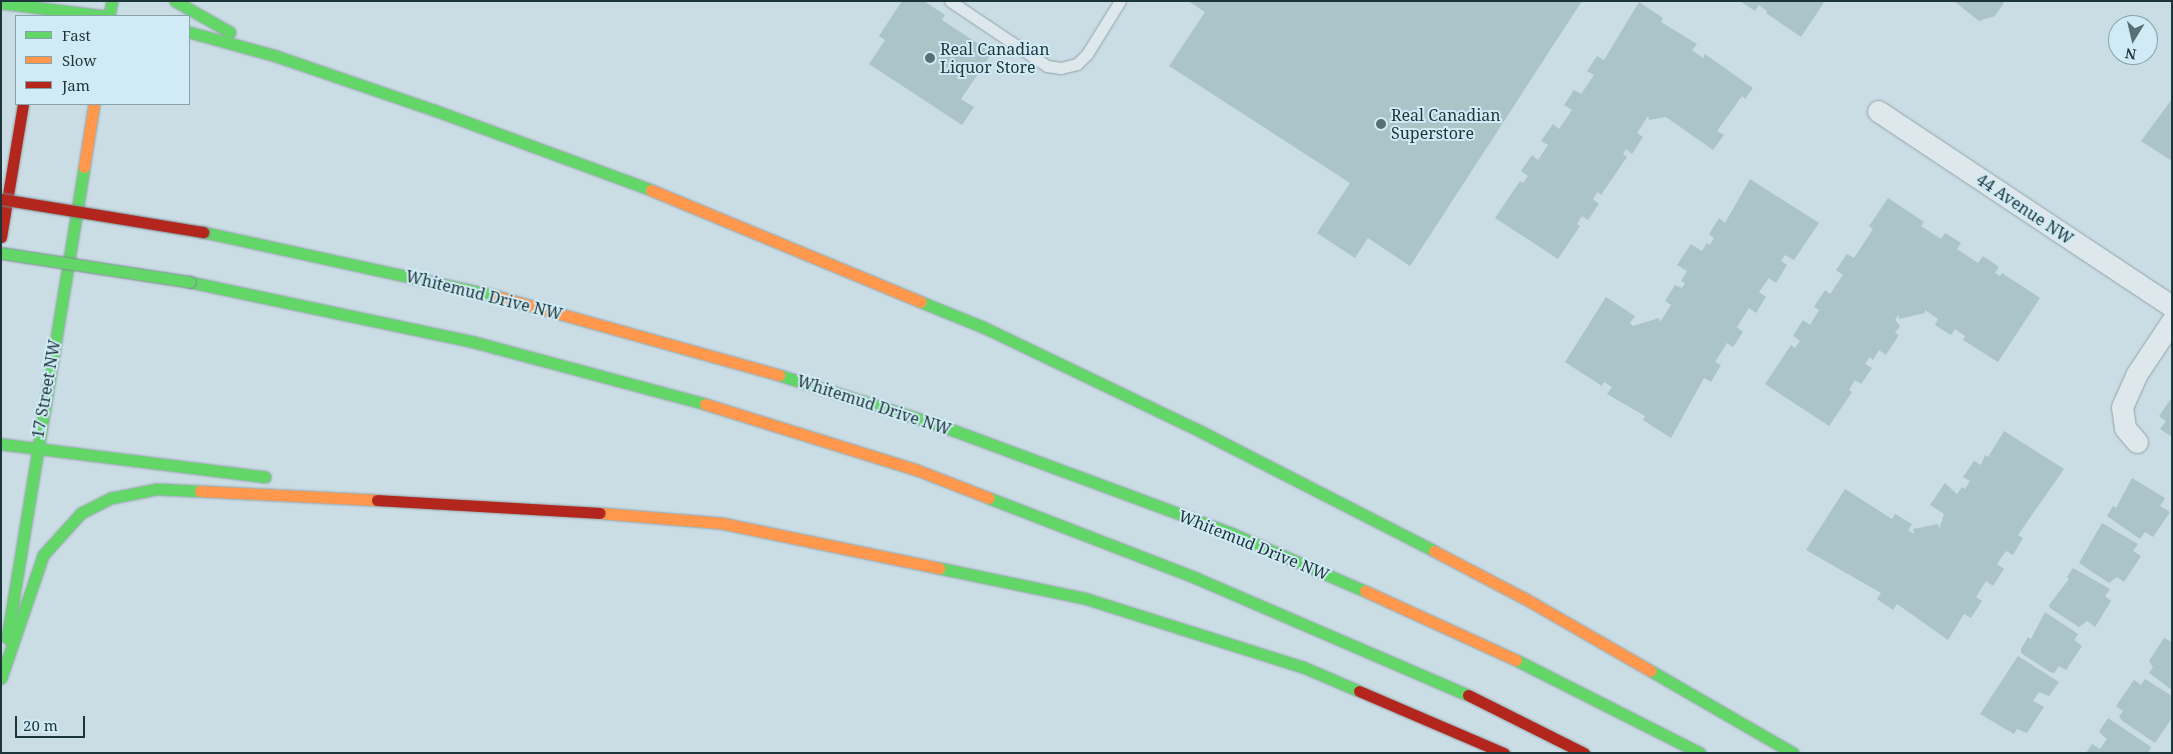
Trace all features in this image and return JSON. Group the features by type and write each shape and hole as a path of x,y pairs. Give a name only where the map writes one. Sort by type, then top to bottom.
{"main road":[{"path":"107,15 112,1"},
{"path":"175,1 276,56"},
{"path":"1,3 97,15"},
{"path":"190,32 276,56 650,190 983,327 1204,434 1516,594 1793,753"},
{"path":"1,237 23,105"},
{"name":"17 Street NW","path":"1,674 35,450 94,105"},
{"name":"Whitemud Drive NW","path":"1,199 203,232 485,294 713,355 939,425 1251,542 1477,640 1700,753"},
{"path":"1,253 190,282 474,342 695,400 917,470 1196,578 1426,674 1584,753"},
{"path":"1,444 35,450 279,479"},
{"path":"328,485 525,507 721,523 1084,598 1303,667 1504,753"},
{"path":"1,678 43,555 81,513 111,498 157,489 525,507"}],"street":[{"name":"44 Avenue NW","path":"1878,111 2172,306"},
{"path":"2137,442 2126,428 2122,407 2136,375 2172,321"}],"lane":[{"path":"950,1 1047,66 1061,68 1077,64 1087,54 1120,1"}],"building":[{"name":"Real Canadian Liquor Store","path":"902,1 924,1 945,15 942,20 992,53 961,99 974,107 962,125 869,64 885,40 879,36"},
{"name":"Real Canadian Superstore","path":"1188,1 1582,1 1410,266 1368,238 1355,258 1317,233 1350,183 1169,66 1205,12"},
{"path":"1740,1 1825,1 1801,37 1766,13 1767,11 1759,5 1755,11"},
{"path":"1954,1 2005,1 1995,16 1979,21"},
{"path":"1639,2 1663,18 1661,22 1697,44 1692,50 1703,58 1705,54 1753,88 1745,99 1742,96 1717,131 1724,135 1713,150 1666,117 1649,120 1648,116 1637,133 1643,137 1632,154 1626,149 1623,154 1627,157 1601,195 1598,192 1593,199 1599,204 1588,220 1582,216 1577,224 1580,226 1558,259 1495,218 1520,181 1523,183 1528,176 1521,171 1532,155 1538,160 1548,145 1541,141 1553,124 1559,129 1572,110 1564,105 1574,90 1581,94 1594,75 1587,71 1597,56 1604,60"},
{"path":"2172,99 2172,161 2141,141"},
{"path":"1750,179 1819,223 1794,260 1785,255 1781,261 1787,265 1776,283 1769,278 1759,292 1766,297 1756,313 1749,308 1737,327 1743,332 1733,347 1727,343 1715,362 1721,365 1711,382 1704,378 1671,438 1643,420 1645,416 1607,394 1612,387 1604,382 1602,386 1565,362 1606,297 1635,316 1630,323 1633,326 1659,318 1660,322 1671,305 1665,301 1675,285 1682,288 1685,283 1681,281 1687,271 1677,265 1691,244 1702,251 1707,243 1710,245 1714,238 1709,234 1719,218 1725,223"},
{"path":"1888,198 1924,222 1921,226 1941,239 1945,233 1961,243 1957,249 1978,263 1983,256 1999,267 1995,273 2000,276 2002,273 2040,298 1998,362 1963,340 1965,336 1955,329 1951,335 1935,325 1938,319 1925,310 1925,313 1899,319 1899,314 1895,320 1900,326 1895,333 1899,335 1886,355 1879,350 1873,360 1870,357 1865,364 1872,368 1861,384 1855,380 1849,390 1852,392 1829,426 1765,384 1791,345 1795,348 1800,341 1793,336 1803,320 1810,325 1819,310 1814,307 1825,290 1830,294 1843,275 1836,270 1847,254 1854,258 1873,229 1869,226"},
{"path":"2172,397 2172,437 2160,429 2166,421 2159,416"},
{"path":"2004,431 2064,469 2018,535 2023,538 2013,555 2006,551 1997,564 2004,569 1993,586 1986,581 1976,597 1982,601 1971,618 1964,614 1948,640 1897,604 1893,610 1877,599 1881,593 1806,550 1845,489 1892,519 1895,514 1912,524 1908,530 1914,534 1913,529 1938,524 1939,529 1944,514 1930,505 1945,483 1957,494 1962,487 1965,489 1970,481 1963,477 1974,461 1981,465 1985,455 1988,457"},
{"path":"2132,478 2165,498 2160,506 2170,512 2153,537 2145,532 2140,539 2107,516 2113,506 2116,508"},
{"path":"2102,523 2138,544 2133,551 2141,556 2124,582 2117,577 2109,583 2079,563"},
{"path":"2073,568 2110,589 2105,596 2111,601 2095,627 2087,621 2079,627 2050,608 2049,605 2069,579 2067,577"},
{"path":"2045,612 2078,634 2074,640 2082,646 2066,670 2059,666 2054,673 2050,672 2021,653 2021,649 2028,637 2031,639"},
{"path":"2164,638 2172,642 2172,690 2149,673 2153,667 2149,661"},
{"path":"2018,656 2059,682 2049,696 2039,692 2033,701 2044,707 2027,733 2017,729 2014,734 1980,714"},
{"path":"2145,679 2172,696 2172,718 2155,743 2124,722 2119,717 2123,711 2116,706 2134,680 2141,685"},
{"path":"2108,718 2151,747 2148,753 2086,753 2092,744 2100,749 2107,739 2099,732"}],"traffic: fast":[{"path":"109,15 112,1"},
{"path":"175,1 230,32"},
{"path":"1,3 97,15"},
{"path":"190,32 276,56 434,110 651,190"},
{"path":"7,638 84,167"},
{"path":"203,232 496,296"},
{"path":"1,253 190,282"},
{"path":"190,282 474,342 705,404"},
{"path":"921,302 983,327 1196,429 1434,551"},
{"path":"779,375 939,425 1233,534 1365,591"},
{"path":"1,444 265,477"},
{"path":"1,678 43,555 81,513 111,498 157,489 200,491"},
{"path":"989,498 1196,578 1468,695"},
{"path":"939,568 1084,598 1303,667 1359,691"},
{"path":"1516,660 1700,753"},
{"path":"1651,671 1793,753"}],"traffic: slow":[{"path":"84,167 94,105"},
{"path":"651,190 921,302"},
{"path":"496,296 779,375"},
{"path":"705,404 917,470 989,498"},
{"path":"200,491 377,500"},
{"path":"600,513 721,523 939,568"},
{"path":"1434,551 1524,598 1651,671"},
{"path":"1365,591 1516,660"}],"traffic: jam":[{"path":"1,237 23,105"},
{"path":"1,199 203,232"},
{"path":"377,500 600,513"},
{"path":"1359,691 1504,753"},
{"path":"1468,695 1584,753"}],"place":[{"name":"Real Canadian Liquor Store","path":"930,58"},
{"name":"Real Canadian Superstore","path":"1381,124"}]}
